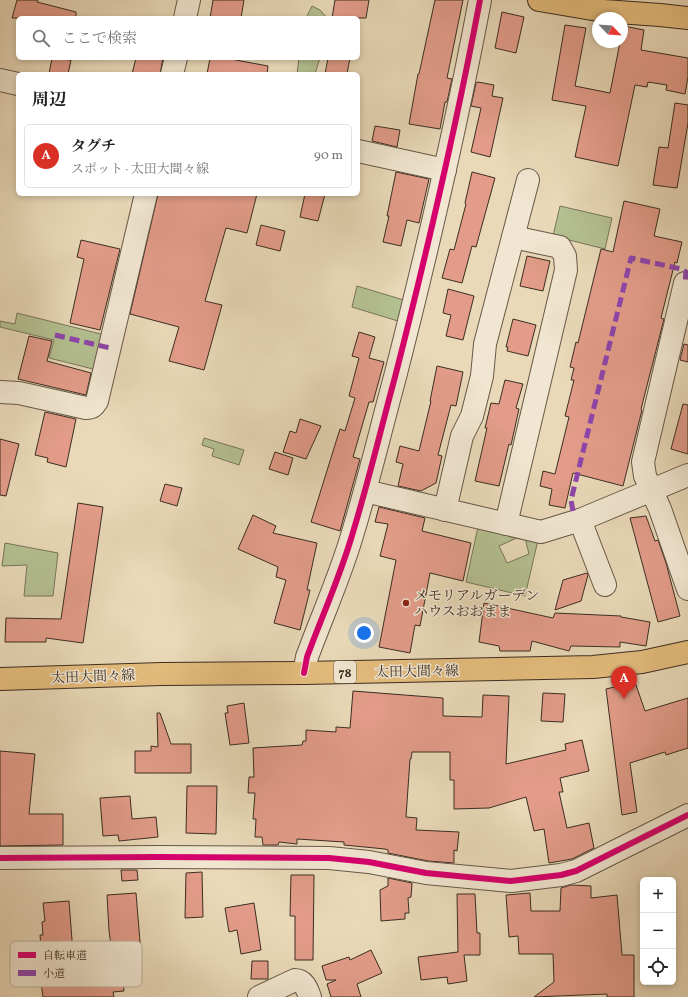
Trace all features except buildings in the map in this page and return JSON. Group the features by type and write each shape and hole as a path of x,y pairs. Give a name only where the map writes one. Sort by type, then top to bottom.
{"main road":[{"path":"539,0 604,11 688,18"},
{"name":"太田大間々線","path":"0,679 162,674 304,673 593,667 642,662 688,652"}],"street":[{"path":"185,16 189,0"},
{"path":"304,673 307,657 350,543 412,312 445,170 480,0"},
{"path":"172,72 176,60"},
{"path":"0,80 16,84"},
{"path":"360,151 445,170"},
{"path":"445,510 462,436 472,416 482,376 485,344 528,180"},
{"path":"0,392 19,393 86,408 95,406 146,196"},
{"path":"506,524 566,270 565,256 560,247 513,236"},
{"path":"684,283 643,462 645,476 650,490 660,509 688,589"},
{"path":"365,490 541,532 580,520 688,475"},
{"path":"580,520 605,585"},
{"path":"0,858 157,856 329,858 369,862 426,873 494,880 524,880 561,875 576,871 688,815"},
{"path":"259,997 295,980 299,980 303,983 307,988 310,997"}],"green space":[{"path":"312,6 320,10 325,16 307,16"},
{"path":"299,60 319,60 316,72 297,72"},
{"path":"560,206 612,218 605,249 553,236"},
{"path":"357,286 407,301 401,322 352,307"},
{"path":"17,313 105,335 97,370 49,358 54,340 0,327 0,321 15,324"},
{"path":"204,438 244,450 239,465 212,456 214,449 202,445"},
{"path":"478,527 519,537 499,546 507,563 529,554 525,538 538,540 525,596 466,582"},
{"path":"5,543 58,553 53,596 24,596 27,565 2,566"}],"marked path":[{"path":"573,511 571,500 631,258 681,269 686,272 685,283"},
{"path":"55,335 110,348"}],"cycle path":[{"path":"304,673 307,657 335,586 368,481 395,377 440,189 480,0"},
{"path":"0,858 329,858 369,862 426,873 511,881 561,875 576,871 688,815"}],"place":[{"name":"メモリアルガーデン ハウスおおまま","path":"406,603"},
{"name":"タグチ","path":"624,699"}]}
